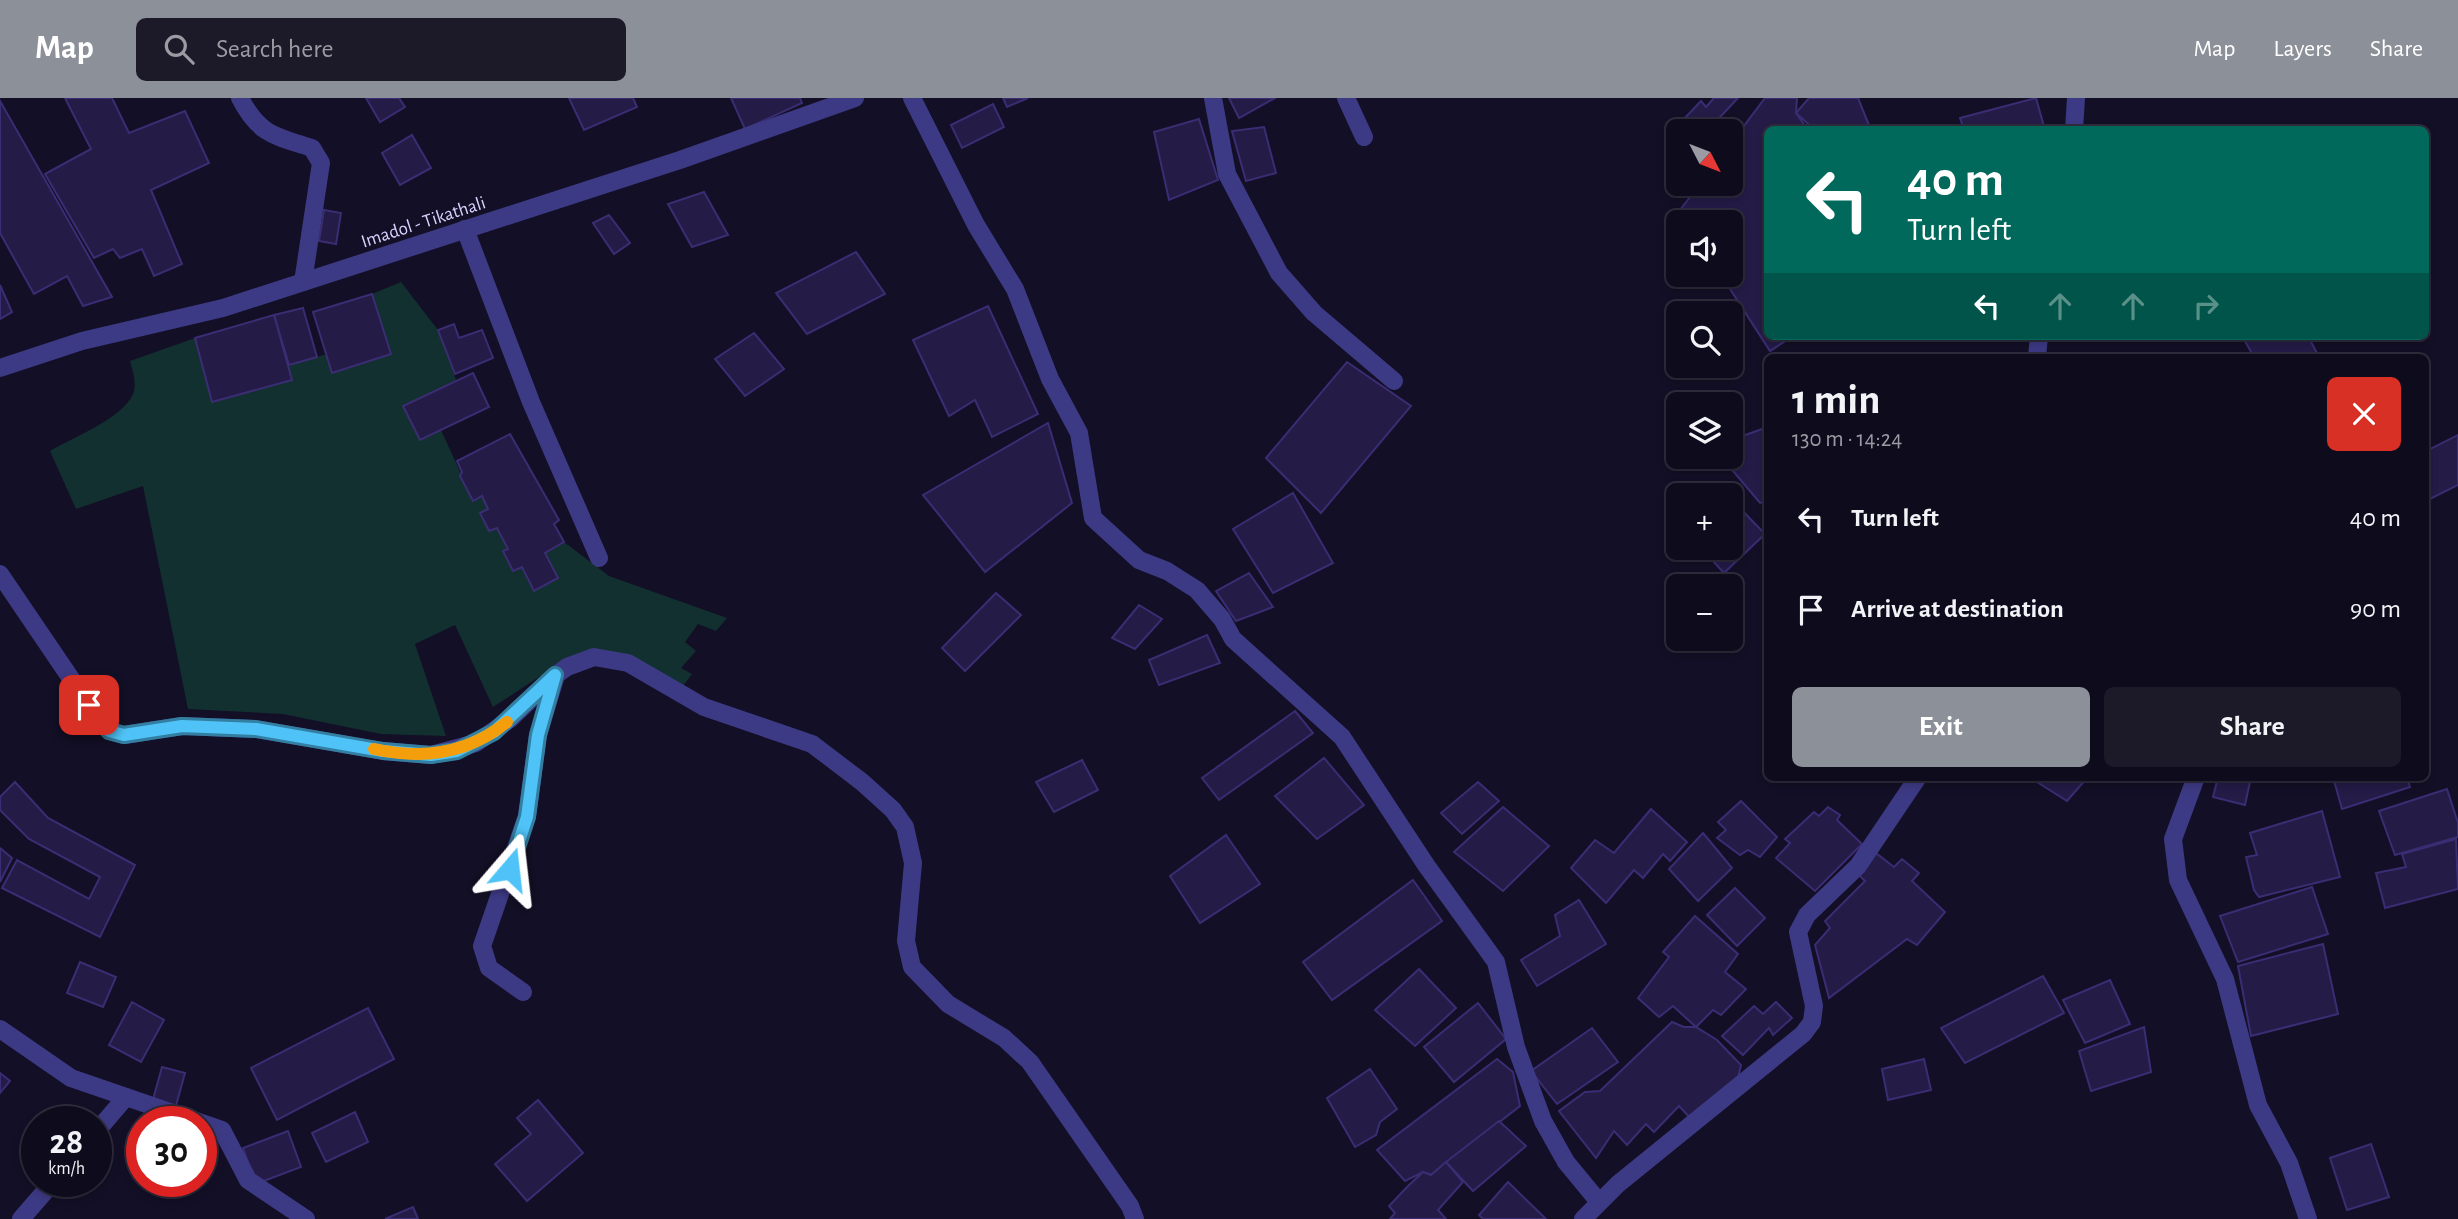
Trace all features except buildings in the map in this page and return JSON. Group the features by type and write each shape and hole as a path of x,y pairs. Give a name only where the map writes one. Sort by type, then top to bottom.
{"street":[{"path":"240,98 251,120 268,134 312,148 321,163 303,282"},
{"name":"Imadol - Tikathali","path":"0,368 82,341 223,308 680,160 855,98"},
{"path":"912,98 976,225 1016,289 1050,379 1079,433 1093,518 1139,560 1167,571 1197,590 1233,639 1342,737 1426,865 1496,962 1516,1048 1543,1121 1566,1161 1599,1202"},
{"path":"1213,98 1227,174 1279,273 1314,313 1394,381"},
{"path":"1346,98 1364,137"},
{"path":"2074,126 2076,98"},
{"path":"465,229 531,402 598,558"},
{"path":"0,575 97,717 109,731 124,735 182,726 256,729 383,751 431,755 457,751 494,732 555,675 567,667 594,657 628,663 704,707 813,744 862,782 892,810 905,827 911,844 913,863 906,941 912,967 948,1004 1004,1038 1030,1062 1130,1206 1135,1219"},
{"path":"523,992 489,968 482,946 527,817 538,735 555,675"},
{"path":"1583,1219 1599,1202 1803,1034 1812,1022 1814,1006 1798,932 1807,915 1858,866 1916,781"},
{"path":"2195,781 2173,839 2178,880 2225,979 2258,1105 2289,1163 2308,1219"},
{"path":"0,1030 71,1079 222,1130 248,1180 306,1219"},
{"path":"112,1113 126,1097"},
{"path":"21,1219 40,1197"}],"green space":[{"path":"401,282 438,330 456,380 404,406 420,440 441,430 473,500 482,496 488,509 480,513 489,531 497,528 508,549 503,551 513,571 522,567 534,590 558,578 545,553 564,542 609,576 727,618 716,631 698,624 685,642 696,651 681,668 692,674 680,690 621,658 559,664 493,707 455,625 415,644 446,736 381,734 283,714 188,709 143,486 76,509 50,451 96,427 127,403 135,386 130,361 195,338 213,401 291,380 289,365 327,354 391,354 372,294"}],"slow traffic":[{"path":"374,749 431,755 457,751 476,743 507,722"}],"route":[{"path":"89,705 109,731 124,735 182,726 256,729 383,751 431,755 457,751 494,732 555,675 538,735 527,817 510,869"}]}
